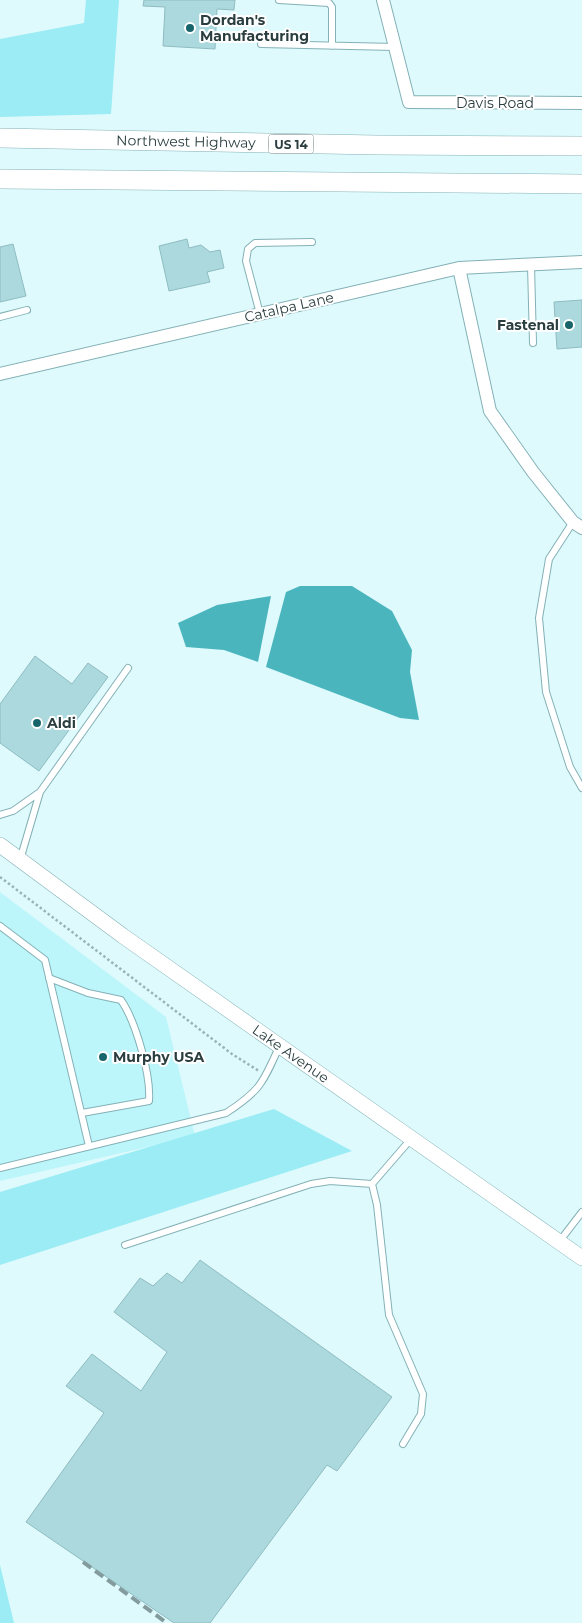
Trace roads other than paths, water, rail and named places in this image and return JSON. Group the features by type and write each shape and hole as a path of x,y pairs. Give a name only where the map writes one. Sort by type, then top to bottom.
{"main road":[{"name":"Northwest Highway","path":"0,138 367,145 582,146"},
{"path":"0,179 582,184"}],"street":[{"path":"383,0 395,47"},
{"name":"Davis Road","path":"395,47 409,102 582,103"},
{"name":"Catalpa Lane","path":"0,374 459,268 582,262"},
{"path":"459,268 490,411 533,472 577,525"},
{"name":"Lake Avenue","path":"0,845 123,936 582,1258"}],"lane":[{"path":"279,0 330,3 332,7 332,46"},
{"path":"261,44 395,47"},
{"path":"260,314 246,261 248,248 255,243 312,242"},
{"path":"532,264 533,343"},
{"path":"0,316 27,310"},
{"path":"577,525 550,559 539,618 546,692 570,767 582,788"},
{"path":"0,815 13,812 40,792 128,668"},
{"path":"20,860 40,792"},
{"path":"0,926 45,960 89,1146"},
{"path":"49,978 88,993 121,1000 131,1014 150,1087 150,1101 82,1114"},
{"path":"0,1168 226,1113 246,1100 264,1083 280,1046"},
{"path":"372,1184 412,1138"},
{"path":"125,1245 311,1184 330,1181 372,1184"},
{"path":"372,1184 378,1205 389,1316 423,1394 421,1414 403,1444"},
{"path":"559,1242 582,1212"}],"railway":[{"path":"83,1562 167,1623"}],"place":[{"name":"Dordan's Manufacturing","path":"190,28"},
{"name":"Fastenal","path":"569,325"},
{"name":"Aldi","path":"37,723"},
{"name":"Murphy USA","path":"103,1057"}]}
